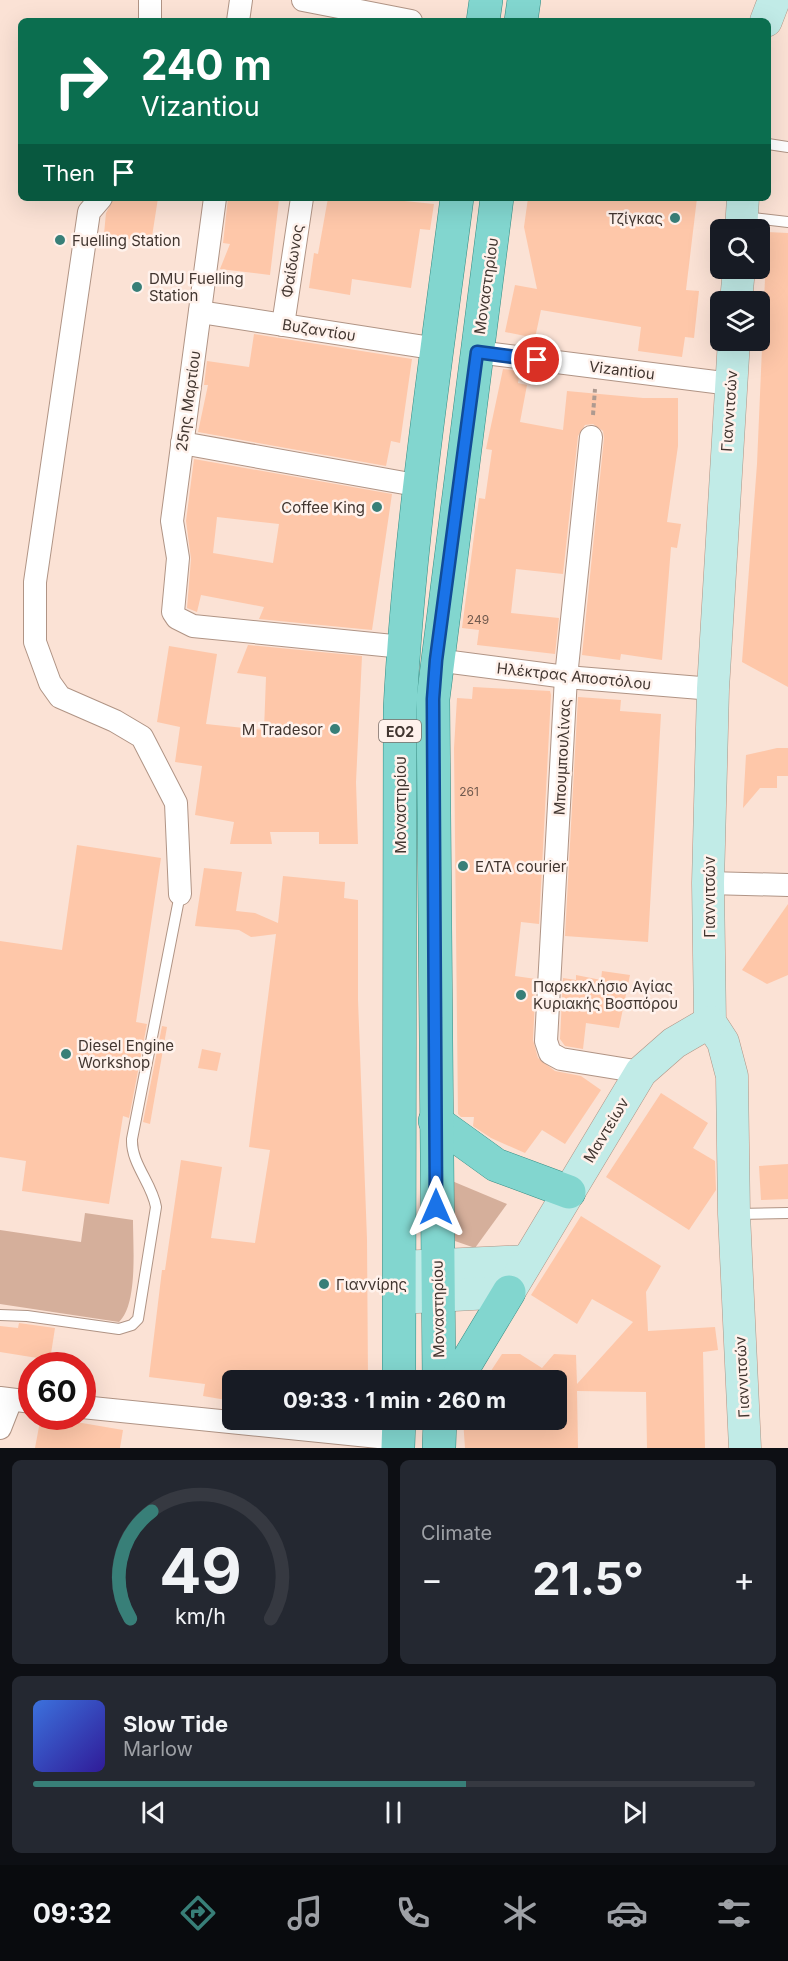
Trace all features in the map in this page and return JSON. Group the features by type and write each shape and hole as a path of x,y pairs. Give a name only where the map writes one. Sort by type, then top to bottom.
{"main road":[{"path":"483,18 486,0"},
{"path":"521,18 524,0"},
{"path":"767,18 774,0"},
{"name":"Μοναστηρίου","path":"399,1370 400,721 404,647 421,486 457,201"},
{"name":"Μοναστηρίου","path":"440,1370 435,1121 433,699 436,660 498,201"},
{"name":"Γιαννιτσών","path":"733,351 713,689 708,884 710,1022 723,1042 732,1076 734,1214 745,1448"},
{"name":"Μαντείων","path":"508,1292 641,1072 674,1043 710,1022"},
{"path":"435,1121 496,1165 568,1192"},
{"path":"437,1281 527,1261"},
{"path":"400,1282 437,1281 508,1292 462,1370"},
{"path":"440,1430 440,1448"}],"street":[{"path":"150,0 150,18"},
{"path":"238,18 241,0"},
{"path":"303,0 325,13 379,18"},
{"path":"98,201 89,212 35,582 35,642 50,683 60,697 115,721 142,737 176,803 180,894"},
{"name":"25ης Μαρτίου","path":"215,201 172,520 178,558 172,604 177,618 193,626 404,647"},
{"name":"Φαίδωνος","path":"283,325 302,201"},
{"name":"Βυζαντίου","path":"200,312 438,349"},
{"name":"Vizantiou","path":"477,352 731,384"},
{"name":"Μπουμπουλίνας","path":"591,437 566,677 547,1047 550,1053 561,1059 641,1072"},
{"path":"182,444 421,486"},
{"name":"Ηλέκτρας Αποστόλου","path":"436,660 566,677 713,689"},
{"path":"708,884 788,885"},
{"path":"0,1428 14,1400"},
{"path":"96,1408 398,1435"}],"lane":[{"path":"771,144 788,147"},
{"path":"742,215 788,222"},
{"path":"0,1315 27,1316 119,1329 132,1325 138,1319 156,1207 154,1195 134,1154 132,1139 180,894"},
{"path":"734,1214 788,1213"}],"path":[{"path":"591,437 597,368"}],"shaded area":[{"path":"452,1181 507,1204 475,1248 455,1241"},
{"path":"85,1213 133,1220 132,1289 125,1314 119,1322 0,1304 0,1230 81,1242"}],"building":[{"path":"112,201 158,201 151,243 104,234 106,213"},
{"path":"228,201 279,201 270,275 220,269 230,244 223,243"},
{"path":"327,201 404,201 434,204 430,230 420,229 411,288 352,279 350,295 309,288 314,253 318,254"},
{"path":"528,201 697,201 686,290 699,291 694,338 685,337 682,357 638,351 641,327 541,310 535,338 505,332 515,285 537,289 524,227"},
{"path":"770,232 788,233 788,687 742,662 757,464 762,351 770,351 770,291 764,291 765,279 770,279"},
{"path":"254,334 412,359 400,443 391,441 386,466 198,432 208,385 204,385 207,361 249,367"},
{"path":"503,369 520,371 518,383 527,385 520,422 563,430 567,391 643,398 678,398 678,446 667,522 681,524 677,548 671,547 662,660 621,654 620,660 582,655 604,438 603,431 593,424 585,425 578,436 563,574 516,569 511,613 559,618 555,654 477,645 479,630 462,628 479,498 485,499 492,450 486,449"},
{"path":"194,459 392,494 372,630 259,619 264,607 201,595 197,612 187,608 191,559 186,521","holes":["217,517 279,524 273,563 213,553"]},
{"path":"248,645 362,656 356,782 358,844 319,844 319,832 270,832 272,844 230,844 234,822 195,815 202,766 175,762 180,727 157,722 169,646 217,654 206,724 264,730 266,677 237,673"},
{"path":"473,687 550,691 539,924 521,922 515,976 536,979 533,1040 538,1058 555,1071 581,1076 601,1090 565,1144 542,1130 525,1153 491,1138 473,1126 474,1117 461,1117 458,1114 454,748 457,698 472,699"},
{"path":"578,697 621,700 620,711 661,714 648,942 565,936"},
{"path":"777,748 788,748 788,776 777,776 777,788 760,788 743,808 746,755"},
{"name":"Diesel Engine Workshop","path":"77,845 161,858 136,1022 147,1024 129,1118 123,1116 109,1204 22,1191 26,1161 0,1157 0,941 62,950"},
{"path":"204,868 242,872 236,911 255,913 278,923 283,876 345,882 344,898 358,900 358,1000 367,1239 368,1370 222,1370 222,1399 203,1396 205,1384 149,1377 162,1270 165,1270 181,1160 222,1167 211,1238 255,1243 270,1150 249,1147 276,934 251,937 239,930 195,926"},
{"path":"788,904 788,975 767,984 742,970"},
{"path":"602,971 630,975 619,1028 586,1023 583,1049 565,1046 560,1039 563,978 576,980 576,975 601,980"},
{"path":"162,1026 167,1027 150,1124 143,1122"},
{"path":"202,1049 221,1053 217,1071 198,1068"},
{"path":"661,1093 708,1123 693,1148 715,1161 716,1190 689,1230 606,1177"},
{"path":"788,1164 788,1199 761,1200 759,1166"},
{"path":"581,1216 661,1266 646,1292 648,1331 715,1327 718,1350 703,1352 705,1448 647,1448 646,1392 577,1391 578,1448 465,1448 464,1430 567,1430 567,1370 492,1370 502,1354 520,1354 542,1368 554,1354 576,1355 577,1384 633,1322 592,1299 577,1324 531,1295"},
{"path":"19,1323 55,1328 51,1352 18,1352 18,1355 0,1352 0,1326 18,1328"},
{"path":"96,1425 123,1430 120,1448 35,1448 38,1430 96,1430"}],"place":[{"name":"Τζίγκας","path":"675,218"},
{"name":"Fuelling Station","path":"60,240"},
{"name":"DMU Fuelling Station","path":"137,287"},
{"name":"Coffee King","path":"377,507"},
{"name":"M Tradesor","path":"335,729"},
{"name":"ΕΛΤΑ courier","path":"463,866"},
{"name":"Παρεκκλήσιο Αγίας Κυριακής Βοσπόρου","path":"521,995"},
{"name":"Diesel Engine Workshop","path":"66,1054"},
{"name":"Γιαννίρης","path":"324,1284"}],"route":[{"path":"436,1207 433,699 436,660 477,352 537,360"}]}
